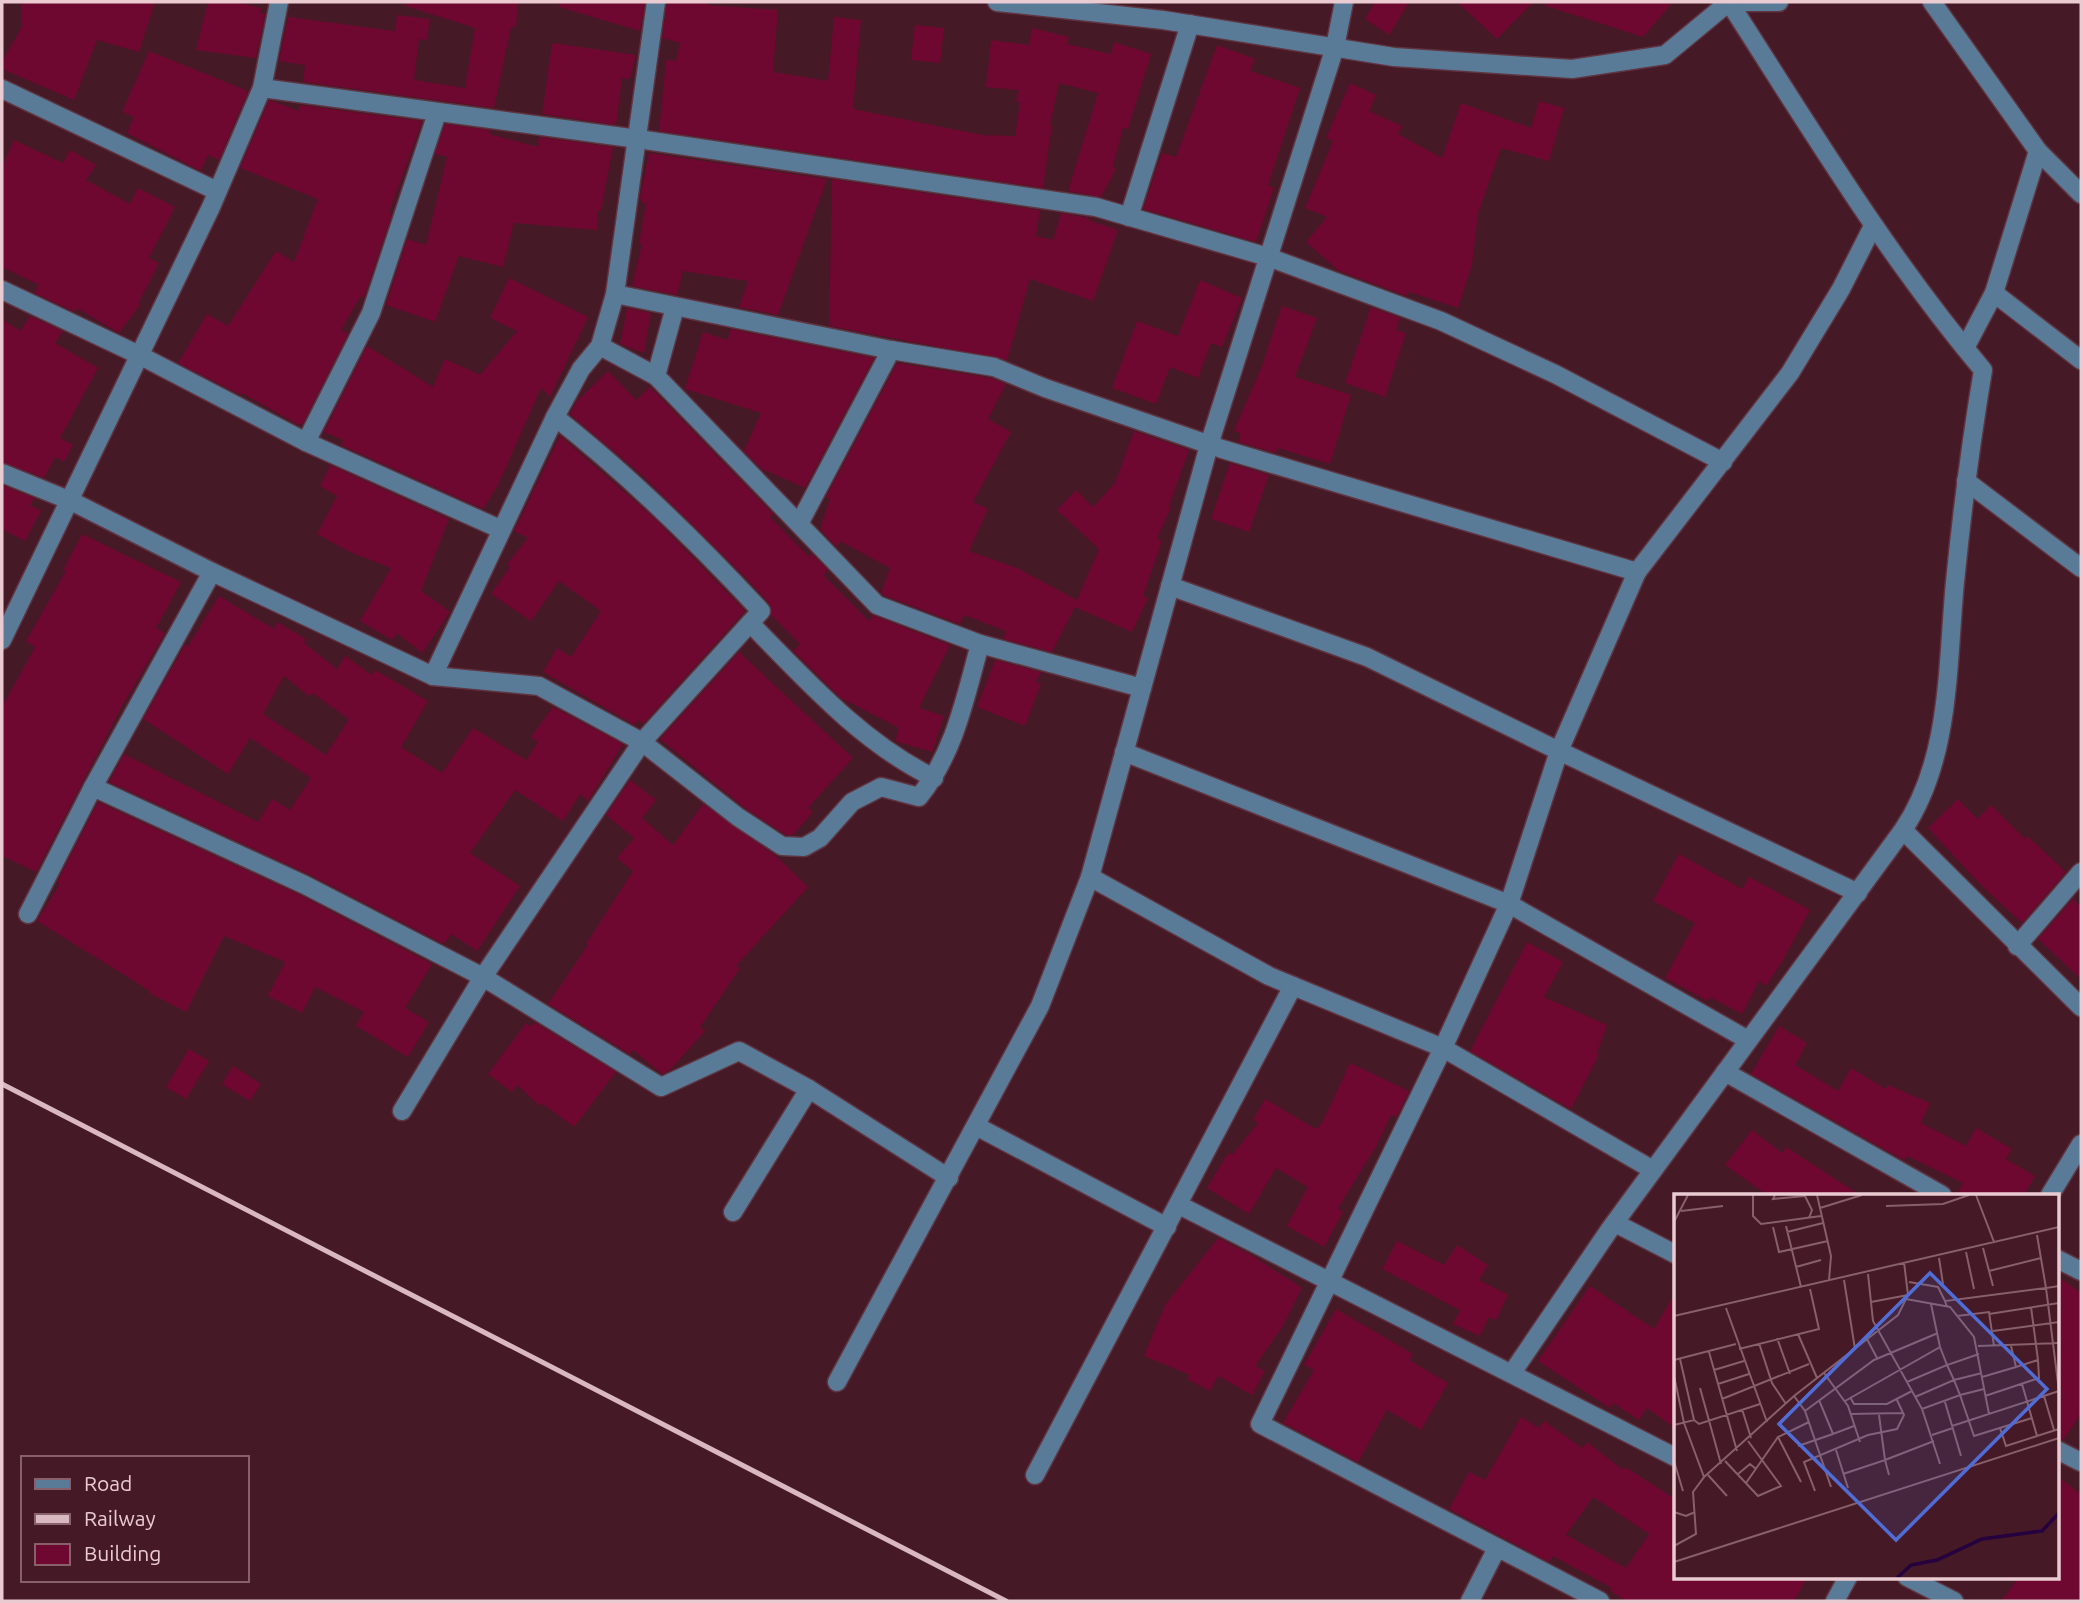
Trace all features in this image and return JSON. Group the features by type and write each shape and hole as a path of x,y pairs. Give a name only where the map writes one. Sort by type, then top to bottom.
{"street":[{"path":"2,640 141,356 262,88 279,2"},
{"path":"433,676 555,417 581,369 600,346 615,294 656,2"},
{"path":"997,2 1189,24 1394,57 1572,69 1665,55 1729,2 1777,2"},
{"path":"838,1382 1040,1006 1090,877 1209,445 1335,47 1345,2"},
{"path":"1511,1373 1653,1170 1903,830 1915,812 1940,745 1966,481 1983,370 1873,226 1729,2"},
{"path":"1932,2 2038,151 2081,194"},
{"path":"1129,217 1189,24"},
{"path":"262,88 638,139 1096,207 1268,257 1441,321 1555,374 1723,462"},
{"path":"2,89 217,191"},
{"path":"306,442 372,313 437,113"},
{"path":"1965,348 1994,293 2038,151"},
{"path":"1600,1601 1259,1424 1444,1048 1509,904 1559,751 1637,572 1790,373 1841,289 1873,226"},
{"path":"2,290 141,356 306,442 500,529"},
{"path":"1994,293 2081,360"},
{"path":"615,294 891,350 994,367 1045,388 1209,445 1637,572"},
{"path":"656,376 675,307"},
{"path":"600,346 656,376 800,522 877,605 980,644 1142,688"},
{"path":"800,522 891,350"},
{"path":"402,1111 483,977 642,743 761,611 696,541 619,468 555,417"},
{"path":"2,473 71,501 212,572 433,676 539,686 642,743 738,817 782,846 804,847 820,838 852,802 881,787 919,797 934,778 955,736 980,644"},
{"path":"1966,481 2081,568"},
{"path":"28,914 93,787 212,572"},
{"path":"1170,586 1367,657 1858,893"},
{"path":"750,623 817,691 900,762 934,778"},
{"path":"1124,752 1509,904 1748,1040"},
{"path":"93,787 305,885 483,977 661,1087 739,1051 809,1089 949,1178"},
{"path":"1903,830 2017,947 2081,1007"},
{"path":"2017,947 2081,872"},
{"path":"1090,877 1269,976 1444,1048 1653,1170"},
{"path":"1035,1475 1180,1205 1293,986"},
{"path":"1725,1072 1940,1194"},
{"path":"733,1212 809,1089"},
{"path":"976,1126 1167,1227"},
{"path":"2051,1194 2081,1144"},
{"path":"1180,1205 1674,1456"},
{"path":"1615,1223 1674,1253"},
{"path":"2058,1260 2081,1272"},
{"path":"2058,1450 2081,1462"},
{"path":"1470,1601 1497,1548"},
{"path":"1835,1601 1847,1578"},
{"path":"1909,1578 1954,1601"}],"building":[{"path":"22,2 155,2 139,52 97,40 74,100 2,69 2,62 21,28"},
{"path":"208,2 236,2 261,8 260,13 265,14 256,58 196,50"},
{"path":"407,2 518,2 516,27 511,27 494,108 303,82 305,65 279,61 288,17 395,31 397,15 430,19 427,40 419,39 414,80 465,88 475,28 406,6"},
{"path":"560,2 645,2 640,31 559,7"},
{"path":"667,2 708,2 708,5 778,10 773,72 828,81 834,17 861,20 853,109 982,135 1015,136 1020,102 1016,101 1019,90 986,87 991,40 1029,45 1032,28 1069,37 1067,44 1111,54 1114,42 1151,54 1128,129 1123,128 1113,167 1116,169 1101,197 1068,191 1098,93 1059,83 1050,124 1043,188 659,131 666,60 676,61 680,43 662,38"},
{"path":"1375,2 1409,2 1389,35 1365,19"},
{"path":"1457,2 1533,2 1497,39"},
{"path":"1546,2 1673,2 1643,37 1546,6"},
{"path":"915,25 944,28 940,63 911,60"},
{"path":"552,43 636,55 630,79 622,78 616,125 542,114"},
{"path":"1217,45 1255,59 1250,71 1300,88 1268,185 1274,188 1256,242 1143,209 1162,153 1176,157"},
{"path":"149,51 248,91 219,160 208,155 201,171 127,133 134,117 122,112"},
{"path":"1350,83 1376,95 1369,111 1402,126 1398,134 1442,158 1461,103 1531,128 1539,101 1564,108 1549,161 1501,148 1478,214 1472,265 1458,308 1409,292 1407,296 1339,271 1306,242 1327,217 1305,208 1333,141 1326,138"},
{"path":"269,100 299,111 299,105 422,121 389,213 392,214 364,297 360,297 341,330 348,334 303,423 299,425 242,393 241,395 178,363 207,314 228,326 276,251 294,262 318,199 240,168"},
{"path":"445,124 490,130 489,134 538,147 539,137 613,147 601,211 598,210 597,230 514,223 503,267 459,256 435,322 386,305 407,239 426,245 447,157 435,154"},
{"path":"14,140 63,163 70,150 96,165 86,180 130,204 138,188 175,207 149,258 159,263 138,304 140,305 119,333 77,308 75,312 34,293 39,285 2,267 2,167"},
{"path":"649,153 827,179 778,315 739,307 748,281 683,271 677,295 632,286 642,244 639,243 646,204 641,202 640,197"},
{"path":"832,179 1040,210 1036,236 1053,240 1061,213 1089,218 1088,220 1118,230 1093,301 1030,279 1007,360 829,326"},
{"path":"509,278 588,317 550,397 541,388 498,485 483,509 341,445 343,440 324,432 367,346 433,387 445,359 480,375 517,331 490,318"},
{"path":"1200,280 1242,298 1222,347 1211,343 1198,378 1170,367 1156,404 1112,388 1137,321 1178,336"},
{"path":"1282,306 1317,318 1295,377 1351,395 1330,464 1278,448 1276,453 1238,442 1241,434 1234,431 1262,366"},
{"path":"1371,307 1400,318 1396,330 1406,333 1385,397 1345,383"},
{"path":"627,308 651,313 644,353 620,344"},
{"path":"30,316 63,331 55,343 98,368 60,438 73,445 64,462 55,457 44,478 2,462 2,319 20,331"},
{"path":"731,329 874,358 805,488 762,469 744,451 761,413 685,389 703,332 727,340"},
{"path":"897,363 991,378 1006,384 988,419 1011,432 973,502 988,509 969,551 1017,568 1077,600 1099,549 1057,510 1076,490 1093,507 1115,483 1134,431 1189,450 1169,506 1171,507 1157,539 1162,541 1143,596 1148,598 1132,632 1075,607 1052,652 1003,639 1006,631 964,615 960,624 883,595 881,593 890,568 840,541 837,547 820,529 830,499 826,497"},
{"path":"608,371 636,400 650,387 773,514 770,517 810,558 811,553 827,569 824,576 870,622 872,615 950,645 919,708 944,716 932,752 895,741 899,728 841,698 793,651 800,644 771,615 770,604 745,577 644,477 570,414 577,401"},
{"path":"560,436 654,518 745,611 643,724 639,720 635,725 543,672 557,648 571,657 601,611 559,581 531,621 491,594 510,567 507,564 528,538 514,531"},
{"path":"1230,463 1269,475 1249,532 1211,519"},
{"path":"330,465 449,519 421,591 450,612 422,653 397,633 392,640 360,621 391,568 350,552 317,534 337,496 320,486"},
{"path":"2,485 34,498 30,505 41,511 25,541 2,529"},
{"path":"82,534 181,582 156,628 165,633 122,706 36,872 2,856 2,707 35,647 26,641 66,571 63,570"},
{"path":"219,596 274,629 277,622 306,639 304,643 337,669 345,656 372,675 375,670 428,701 401,747 442,773 473,728 526,760 538,742 531,737 553,707 623,744 588,801 580,794 563,821 515,790 470,853 520,886 477,951 451,934 444,944 310,875 109,782 124,754 258,822 272,799 290,810 311,778 250,738 228,774 143,719 185,645 188,646","holes":["284,676 309,696 312,693 349,719 326,755 263,714"]},
{"path":"739,652 853,758 808,808 813,812 793,835 786,835 745,808 660,739"},
{"path":"995,660 1041,672 1036,682 1041,684 1025,726 977,707"},
{"path":"630,780 656,800 642,818 673,845 703,804 776,856 808,887 736,966 740,968 700,1027 705,1031 670,1070 662,1074 633,1050 630,1054 548,1004 633,871 617,858 634,838 606,815"},
{"path":"1958,799 1977,819 1991,805 2025,839 2027,836 2066,872 2022,923 1981,885 1928,828"},
{"path":"98,802 300,895 432,964 405,1008 429,1022 408,1057 356,1026 364,1012 315,987 302,1013 268,996 285,962 224,936 186,1012 149,993 150,991 37,921 60,884 57,882"},
{"path":"1679,854 1742,889 1749,877 1810,910 1766,986 1759,981 1742,1014 1710,997 1708,1001 1665,978 1695,923 1653,901"},
{"path":"2073,899 2081,907 2081,979 2038,939"},
{"path":"1527,942 1563,962 1544,997 1607,1025 1597,1053 1599,1055 1571,1109 1470,1051"},
{"path":"534,1022 616,1072 574,1127 543,1104 540,1106 517,1085 512,1092 488,1074 526,1023 531,1027"},
{"path":"1779,1026 1807,1043 1795,1065 1838,1091 1851,1068 1886,1089 1888,1085 1930,1103 1921,1123 1966,1146 1976,1128 2012,1149 2006,1159 2035,1176 2025,1194 1957,1194 1963,1183 1907,1156 1905,1160 1900,1158 1751,1074"},
{"path":"189,1049 209,1061 186,1099 166,1087"},
{"path":"1350,1063 1409,1091 1397,1117 1391,1115 1377,1145 1338,1208 1343,1212 1324,1247 1287,1226 1308,1187 1276,1168 1249,1214 1207,1188 1228,1153 1232,1155 1258,1123 1253,1120 1265,1099 1316,1129 1322,1123"},
{"path":"233,1066 261,1084 250,1101 222,1084"},
{"path":"1752,1130 1782,1153 1786,1147 1858,1194 1766,1194 1725,1165"},
{"path":"1218,1238 1251,1255 1302,1288 1283,1326 1255,1366 1265,1371 1252,1395 1218,1376 1210,1391 1187,1379 1190,1375 1144,1356 1165,1305"},
{"path":"1397,1241 1444,1265 1457,1245 1488,1265 1479,1280 1508,1295 1496,1320 1489,1317 1480,1336 1453,1324 1460,1310 1382,1269"},
{"path":"2058,1277 2081,1293 2081,1414 2063,1440 2058,1439"},
{"path":"1590,1286 1654,1329 1674,1295 1674,1427 1647,1408 1639,1420 1613,1403 1610,1408 1538,1361"},
{"path":"1336,1309 1413,1354 1409,1360 1448,1383 1421,1430 1387,1410 1358,1462 1283,1423 1314,1370 1304,1365"},
{"path":"1521,1417 1539,1428 1544,1421 1582,1448 1587,1442 1623,1470 1625,1467 1674,1498 1674,1578 1806,1578 1794,1601 1626,1601 1610,1591 1612,1588 1553,1556 1549,1562 1449,1509 1469,1472 1485,1480","holes":["1593,1497 1649,1534 1626,1568 1566,1535"]},
{"path":"2058,1477 2081,1494 2081,1601 2001,1601 2018,1578 2058,1578"}],"railway":[{"path":"2,1084 1006,1601"}]}
